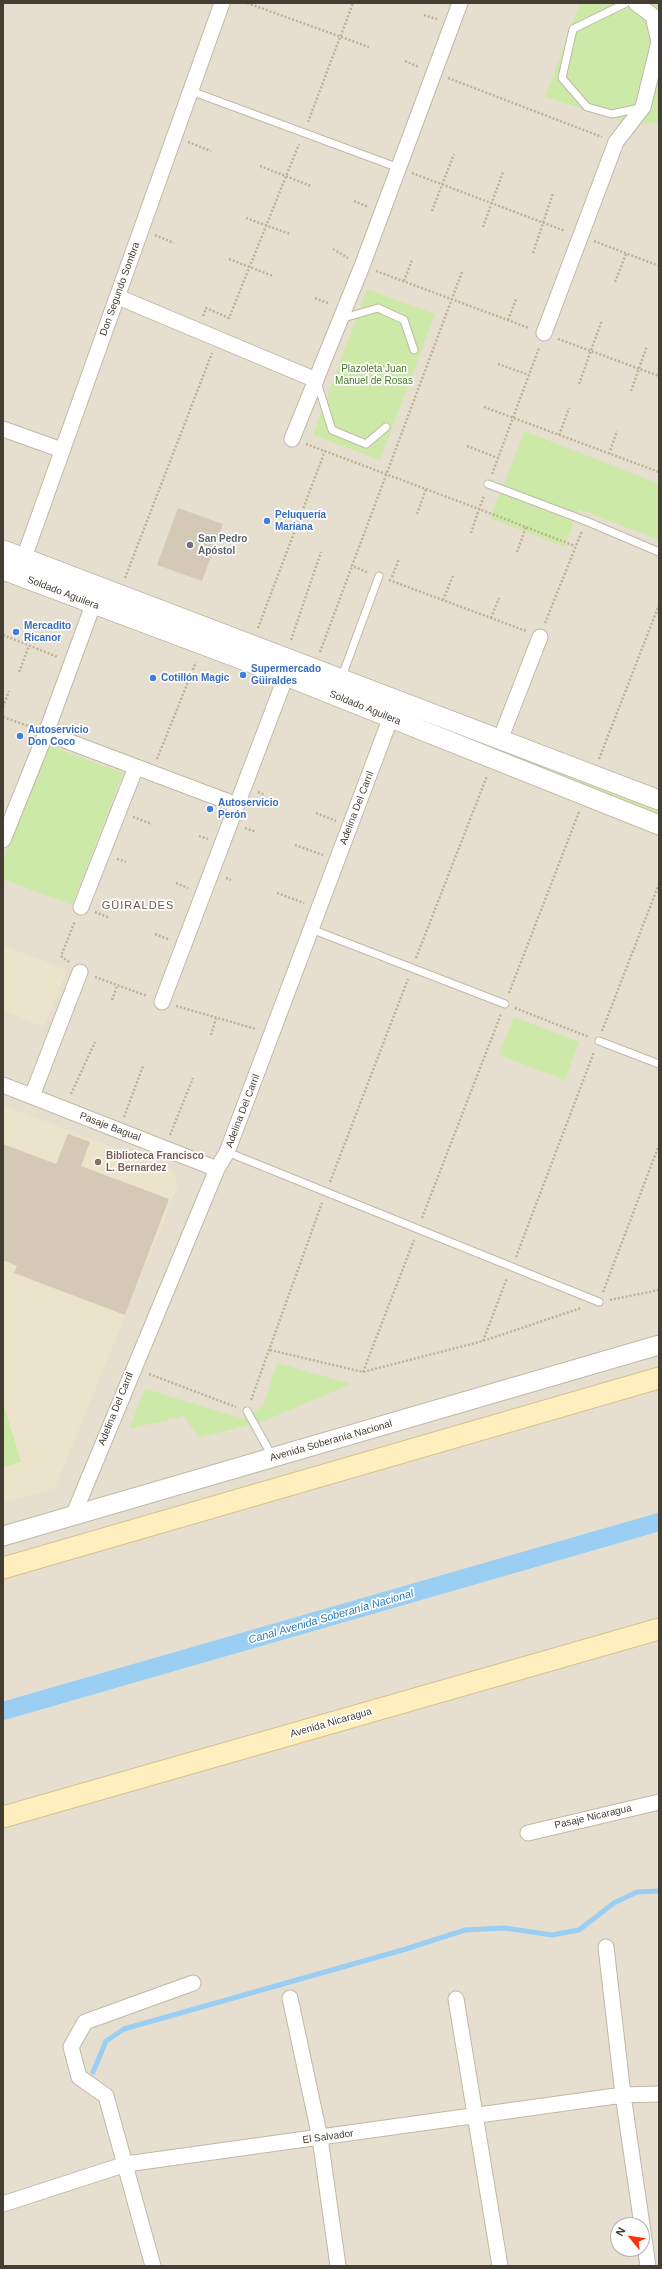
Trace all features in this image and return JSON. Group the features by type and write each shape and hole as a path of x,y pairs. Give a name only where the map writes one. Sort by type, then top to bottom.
{"main road":[{"path":"3,1568 659,1378"},
{"name":"Avenida Nicaragua","path":"3,1817 659,1629"}],"street":[{"name":"Don Segundo Sombra","path":"15,568 62,450 222,3"},
{"path":"292,439 362,266 460,3"},
{"path":"544,334 616,142 643,107 659,42 653,16 636,3"},
{"path":"118,297 217,340 316,380"},
{"path":"3,429 62,450"},
{"name":"Soldado Aguilera","path":"3,550 15,568 93,605 216,643 285,667 390,718 659,824"},
{"name":"Soldado Aguilera","path":"15,568 118,594 216,643 251,645 285,667 314,669 659,800"},
{"path":"3,840 46,733 93,605"},
{"path":"500,740 540,636"},
{"path":"162,1002 237,806 285,667"},
{"name":"Adelina Del Carril","path":"73,1516 133,1368 217,1169 227,1152 397,700"},
{"path":"46,733 237,806"},
{"path":"81,906 136,767"},
{"path":"32,1096 80,972"},
{"name":"Pasaje Bagual","path":"3,1085 217,1169"},
{"name":"Avenida Soberanía Nacional","path":"3,1536 659,1345"},
{"name":"Pasaje Nicaragua","path":"528,1833 659,1802"},
{"path":"606,1946 623,2095 648,2266"},
{"path":"153,2266 106,2096 79,2077 71,2047 85,2022 193,1983"},
{"path":"290,1998 320,2138 338,2266"},
{"path":"456,1999 500,2266"},
{"name":"El Salvador","path":"3,2204 126,2164 623,2095 659,2094"}],"lane":[{"path":"626,3 573,29 562,78 587,107 612,114 643,107"},
{"path":"191,91 399,168"},
{"path":"340,319 378,308 404,320 414,350"},
{"path":"316,380 332,430 366,444 386,427"},
{"path":"488,484 586,521 659,552"},
{"path":"341,679 379,576"},
{"path":"311,929 505,1004"},
{"path":"599,1041 659,1064"},
{"path":"227,1152 599,1302"},
{"path":"247,1411 273,1458"}],"path":[{"path":"247,3 369,47"},
{"path":"196,331 206,308 229,318 251,267 304,133 352,3"},
{"path":"405,61 616,142"},
{"path":"174,137 211,151"},
{"path":"432,211 454,154"},
{"path":"260,166 286,178 311,186"},
{"path":"399,168 659,266"},
{"path":"483,227 503,172"},
{"path":"533,253 553,193"},
{"path":"246,218 290,234"},
{"path":"333,249 362,266 659,376"},
{"path":"616,282 626,254"},
{"path":"229,260 273,276"},
{"path":"404,281 412,260"},
{"path":"314,669 462,272"},
{"path":"508,320 516,299"},
{"path":"579,384 602,320"},
{"path":"471,533 544,334"},
{"path":"118,594 217,340"},
{"path":"631,391 638,369 648,346"},
{"path":"498,364 529,376"},
{"path":"484,407 659,472"},
{"path":"559,435 569,408"},
{"path":"609,454 617,431"},
{"path":"292,439 575,546"},
{"path":"467,446 498,458"},
{"path":"251,645 326,451"},
{"path":"417,514 426,489"},
{"path":"352,566 540,636 586,521"},
{"path":"517,552 526,527"},
{"path":"285,667 321,552"},
{"path":"391,581 399,559"},
{"path":"443,600 453,576"},
{"path":"491,618 499,598"},
{"path":"593,775 659,605"},
{"path":"3,635 72,663"},
{"path":"152,773 216,643"},
{"path":"19,672 29,646"},
{"path":"3,707 9,691"},
{"path":"3,717 46,733"},
{"path":"133,1368 247,1411 326,1192 493,758"},
{"path":"363,1372 585,796"},
{"path":"316,813 350,826"},
{"path":"295,845 337,861"},
{"path":"483,1341 659,884"},
{"path":"277,893 318,908"},
{"path":"80,972 61,956 81,906"},
{"path":"112,1000 117,986"},
{"path":"505,1004 599,1041"},
{"path":"211,1034 216,1018"},
{"path":"64,1109 95,1042"},
{"path":"119,1130 143,1066"},
{"path":"164,1148 193,1078"},
{"path":"599,1302 659,1144"},
{"path":"269,1350 363,1372 483,1341 599,1302 659,1290"}],"shaded area":[{"path":"3,3 659,3 659,2266 3,2266"},
{"path":"3,945 67,970 44,1027 3,1011"},
{"path":"3,1105 172,1170 178,1186 55,1488 3,1503"}],"green space":[{"path":"580,3 659,3 659,122 636,125 545,97"},
{"name":"Plazoleta Juan Manuel de Rosas","path":"367,289 435,314 380,460 313,435"},
{"path":"525,431 659,484 659,540 579,509 564,547 490,518"},
{"path":"48,745 123,773 72,905 3,879 3,860"},
{"path":"503,750 659,808 659,815 502,757"},
{"path":"514,1017 579,1042 565,1080 499,1055"},
{"path":"277,1363 351,1384 264,1421 199,1438 184,1416 129,1429 145,1389 244,1419 263,1406"},
{"path":"3,1403 21,1462 3,1467"}],"building":[{"name":"San Pedro Apóstol","path":"178,508 223,524 202,581 157,565"},
{"path":"68,1134 90,1142 81,1166 169,1199 125,1315 14,1273 17,1266 3,1260 3,1144 56,1164"}],"waterway":[{"name":"Canal Avenida Soberanía Nacional","path":"3,1711 659,1522"},
{"path":"93,2072 106,2041 124,2029 406,1949 465,1930 505,1928 552,1935 579,1930 614,1903 637,1892 659,1891"}],"place":[{"name":"Peluquería Mariana","path":"267,521"},
{"name":"San Pedro Apóstol","path":"190,545"},
{"name":"Mercadito Ricanor","path":"16,632"},
{"name":"Supermercado Güiraldes","path":"243,675"},
{"name":"Cotillón Magic","path":"153,678"},
{"name":"Autoservicio Don Coco","path":"20,736"},
{"name":"Autoservicio Perón","path":"210,809"},
{"name":"Biblioteca Francisco L. Bernardez","path":"98,1162"}],"district":[{"name":"GÜIRALDES","path":"138,906"}]}
